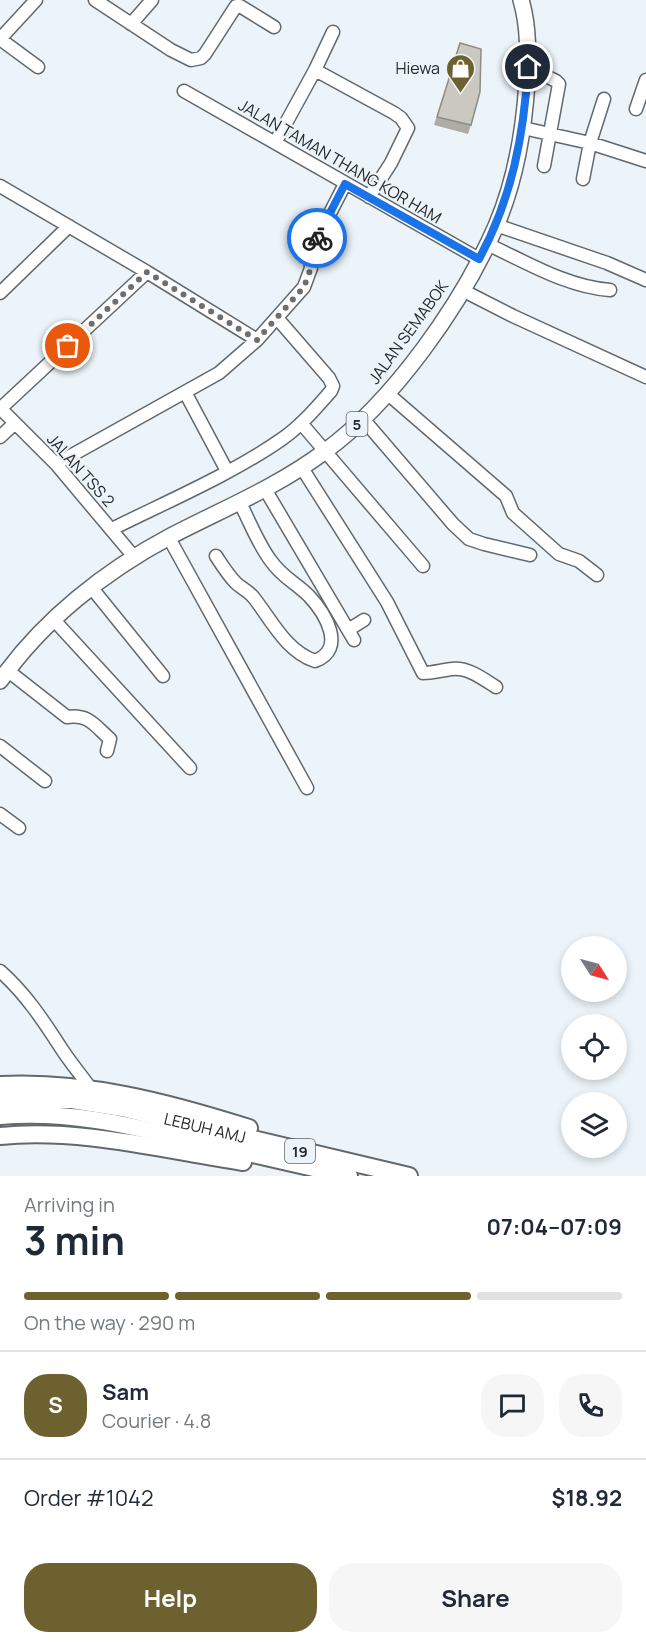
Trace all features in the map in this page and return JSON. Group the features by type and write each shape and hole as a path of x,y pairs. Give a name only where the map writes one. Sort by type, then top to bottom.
{"highway":[{"path":"0,1085 54,1085 122,1093 202,1113 363,1166"},
{"name":"LEBUH AMJ","path":"0,1100 72,1100 122,1108 188,1132 349,1176"},
{"name":"LEBUH AMJ","path":"0,1116 22,1114 68,1116 188,1132 409,1176"},
{"path":"0,1136 59,1134 99,1138 187,1154 343,1176"}],"main road":[{"name":"JALAN SEMABOK","path":"4,676 21,652 91,587 169,538 240,503 302,468 325,452 363,419 428,341 462,290 487,244 510,183 523,128 528,67 526,20 521,0"}],"street":[{"path":"36,0 0,39 38,68"},
{"path":"95,0 171,50 191,60 196,60 205,54 236,6 240,6 274,27"},
{"path":"131,24 152,0"},
{"path":"275,143 333,32"},
{"path":"528,67 559,84 544,165"},
{"path":"315,70 394,113 408,128 369,197"},
{"path":"636,109 646,80"},
{"name":"JALAN TAMAN THANG KOR HAM","path":"184,91 479,259"},
{"path":"583,179 590,143 604,99"},
{"path":"523,128 590,143 646,160"},
{"path":"56,464 219,373 257,340 304,287 311,268 310,252 345,184"},
{"path":"0,186 257,340"},
{"path":"496,225 607,263 646,280"},
{"path":"0,294 69,226"},
{"path":"487,244 545,272 610,290"},
{"path":"1,408 147,272"},
{"path":"462,290 513,316 646,376"},
{"path":"112,530 227,471 282,439 331,392 333,386 329,378 278,318"},
{"path":"185,392 227,471"},
{"path":"387,393 506,496 513,513 559,554 579,561 597,575"},
{"name":"JALAN TSS 2","path":"1,408 56,464 135,558"},
{"path":"363,419 453,524 469,538 530,555"},
{"path":"0,437 15,423"},
{"path":"301,423 423,566"},
{"path":"302,468 387,602 423,673 454,668 465,670 496,687"},
{"path":"265,489 351,635 364,620"},
{"path":"216,556 233,580 254,597 270,622 291,647 299,654 315,661 327,654 332,648 333,640 324,618 308,596 288,581 269,559 240,503"},
{"path":"169,538 307,788"},
{"path":"91,587 163,676"},
{"path":"54,620 190,768"},
{"path":"4,676 67,717 79,715 85,717 110,739 107,751"},
{"path":"0,746 45,782"},
{"path":"0,814 19,828"},
{"path":"0,971 44,1019 61,1048 91,1089"}],"building":[{"name":"Hiewa","path":"460,43 481,49 480,92 471,125 437,117"}],"way so far":[{"path":"68,346 147,272 257,340 304,287 311,268 310,252 317,238"}],"place":[{"name":"Hiewa","path":"461,94"}],"route":[{"path":"317,238 345,184 479,259 496,225 510,183 523,128 528,67"}]}
